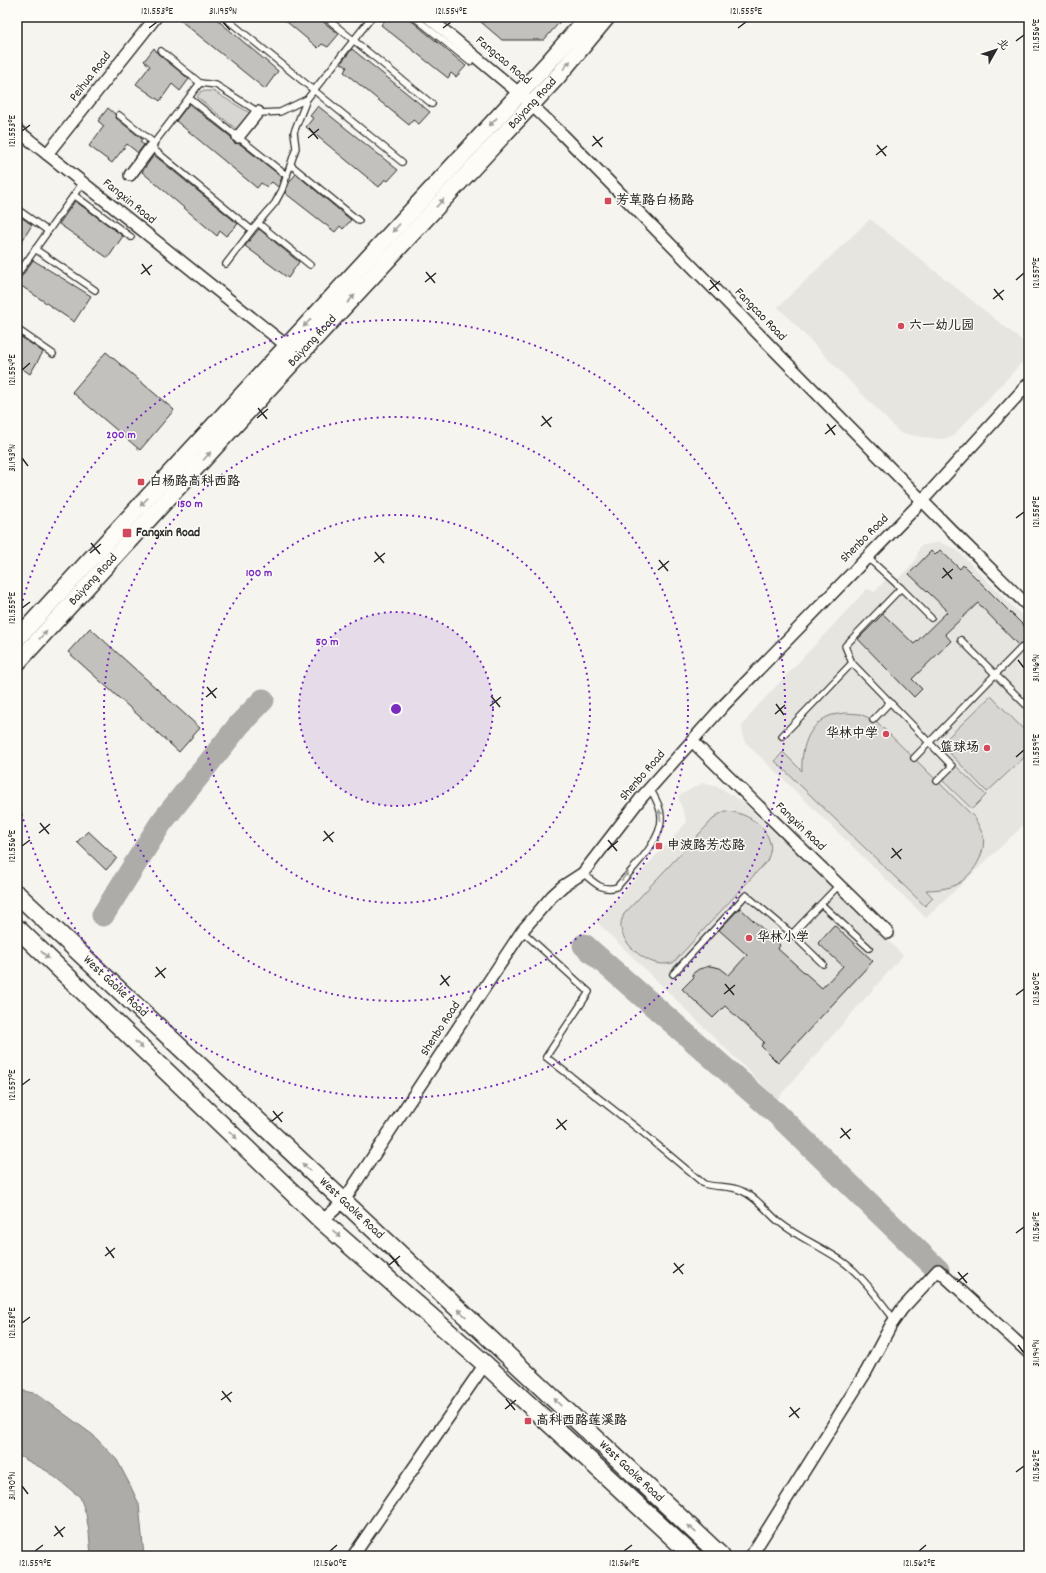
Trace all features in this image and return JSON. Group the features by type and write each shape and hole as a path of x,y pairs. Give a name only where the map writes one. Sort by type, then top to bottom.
{"main road":[{"name":"Baiyang Road","path":"17,639 293,350 526,99 588,17"},
{"name":"Baiyang Road","path":"526,99 558,76 607,17"},
{"name":"Baiyang Road","path":"17,663 293,350"},
{"name":"West Gaoke Road","path":"17,894 721,1556"},
{"name":"West Gaoke Road","path":"17,928 322,1221 485,1364 693,1556"}],"street":[{"name":"Peihua Road","path":"48,154 156,17"},
{"name":"Fangcao Road","path":"428,17 526,99 1029,607"},
{"path":"238,137 258,112"},
{"name":"Fangxin Road","path":"17,130 293,350"},
{"path":"130,175 152,145"},
{"name":"Shenbo Road","path":"322,1221 343,1202 522,931 536,913 563,886 583,872 650,788 692,741 791,635 922,500 1029,383"},
{"name":"Fangxin Road","path":"692,741 888,933"},
{"path":"751,1556 866,1372 894,1319 938,1270 1029,1353"},
{"path":"353,1556 485,1364"}],"lane":[{"path":"224,17 402,162"},
{"path":"325,17 432,104"},
{"path":"226,264 275,203 282,190 296,148 294,132 307,99 372,17"},
{"path":"414,17 470,62"},
{"path":"161,51 200,83 216,86 258,112 280,112 307,99"},
{"path":"152,145 200,83"},
{"path":"189,98 287,176"},
{"path":"119,115 252,230"},
{"path":"291,165 359,220"},
{"path":"17,274 83,182"},
{"path":"74,195 131,237"},
{"path":"17,210 48,231"},
{"path":"258,223 310,265"},
{"path":"35,249 95,290"},
{"path":"17,329 53,354"},
{"path":"867,557 931,618"},
{"path":"901,588 845,646 852,663 952,766 937,781"},
{"path":"961,640 1029,708"},
{"path":"914,758 1021,648"},
{"path":"782,736 852,663"},
{"path":"873,720 890,702"},
{"path":"583,872 602,888 610,889 617,887 654,841 662,818 660,809 650,788"},
{"path":"792,934 839,885"},
{"path":"673,974 746,895 792,934 823,964"},
{"path":"821,904 870,948"},
{"path":"522,931 589,992 546,1057 632,1123 704,1184 711,1186 732,1187 744,1191 758,1201 780,1222 848,1265 894,1319"}],"shaded area":[{"path":"201,91 213,91 250,113 236,129 197,97"},
{"name":"六一幼儿园","path":"870,219 1029,346 1029,355 952,437 941,439 900,433 778,307"},
{"name":"华林中学","path":"939,542 956,549 1029,623 1029,820 926,918 744,741 742,726 754,710 867,589 875,592 888,577 895,582 915,561 920,546"},
{"name":"篮球场","path":"991,696 1029,735 1029,753 987,792 941,744"},
{"path":"845,713 860,714 876,721 975,818 983,835 984,843 980,859 971,873 958,884 951,887 926,890 933,898 925,906 775,761 783,752 802,771 804,747 810,733 820,721 829,716"},
{"path":"956,766 986,795 972,809 942,780"},
{"name":"华林小学","path":"703,783 721,788 741,801 903,955 777,1099 596,921 687,822 678,796"},
{"path":"725,811 746,816 759,824 764,830 771,845 767,861 673,963 656,963 641,956 629,945 621,931 621,924 624,914 716,816"},
{"path":"17,1387 20,1390 37,1394 93,1435 117,1460 139,1504 144,1556 91,1556 86,1514 80,1497 47,1471 17,1455"}],"building":[{"path":"176,17 214,17 278,71 265,89"},
{"path":"281,17 317,17 339,34 328,47 322,44 318,48"},
{"path":"387,17 407,17 466,66 456,77 451,73 448,78 381,25"},
{"path":"475,17 564,17 544,40 502,40"},
{"path":"154,48 158,54 189,79 180,91 172,84 160,101 136,84 150,66 144,61"},
{"path":"352,49 430,112 419,124 413,120 409,125 344,72 347,67 341,63"},
{"path":"189,104 231,137 234,143 240,144 282,177 278,187 272,182 267,187 261,183 257,188 176,121"},
{"path":"318,106 398,170 388,181 385,179 379,187 306,127 313,118 310,116"},
{"path":"108,108 115,114 116,118 142,139 140,142 144,145 138,153 127,144 112,163 89,146 104,126 98,121"},
{"path":"154,155 238,224 226,236 220,231 217,236 142,172"},
{"path":"296,174 351,220 343,229 340,226 335,232 285,193 290,181"},
{"path":"75,201 123,236 108,258 59,224"},
{"path":"17,214 32,225 17,249"},
{"path":"259,229 299,262 288,278 245,246"},
{"path":"33,260 91,296 74,322 17,283"},
{"path":"17,334 43,352 30,374 17,365"},
{"path":"106,352 174,410 140,450 72,392"},
{"path":"940,550 960,569 963,565 1029,631 1029,656 1024,651 1024,645 1018,645 978,603 945,634 951,641 912,679 922,689 914,697 858,639 883,614 914,644 948,611 909,574 931,551 935,555"},
{"path":"90,628 200,728 179,752 68,652"},
{"path":"88,831 117,858 106,870 77,842"},
{"path":"740,908 780,945 778,949 822,988 843,966 818,943 834,925 873,961 778,1063 761,1046 764,1042 725,1006 713,1018 682,989 694,977 692,974 699,969 710,966 720,968 729,975 747,955 719,930"}],"waterway":[{"path":"103,915 161,823 239,725 263,700"},
{"path":"584,945 777,1114 938,1270"}],"place":[{"name":"芳草路白杨路","path":"608,201"},
{"name":"六一幼儿园","path":"901,326"},
{"name":"白杨路高科西路","path":"141,482"},
{"name":"Fangxin Road","path":"127,533"},
{"name":"华林中学","path":"886,734"},
{"name":"篮球场","path":"987,748"},
{"name":"申波路芳芯路","path":"659,846"},
{"name":"华林小学","path":"749,938"},
{"name":"高科西路莲溪路","path":"528,1421"}]}
